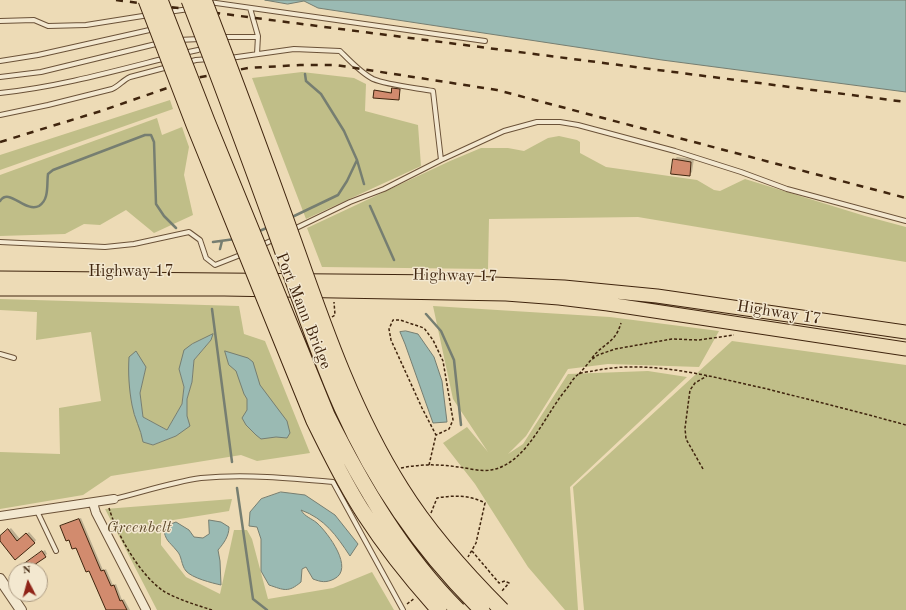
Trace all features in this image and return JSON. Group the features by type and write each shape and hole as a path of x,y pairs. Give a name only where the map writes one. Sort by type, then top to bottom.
{"highway":[{"path":"146,0 194,125 314,421 335,464 365,515 396,559 439,610"},
{"name":"Port Mann Bridge","path":"190,0 325,366 342,408 362,449 390,497 421,541 444,569 482,610"},
{"path":"204,0 245,106 319,312 355,403 374,442 401,489 427,526 454,560 502,610"},
{"name":"Port Mann Bridge","path":"161,6 209,128 327,415 348,457 376,506 407,551 431,581 458,610"},
{"name":"Highway 17","path":"0,278 448,282 557,286 657,296 906,332"},
{"name":"Highway 17","path":"0,289 224,289 506,294 608,304 906,349"},
{"path":"714,320 762,320 906,341"},
{"path":"830,320 887,322 906,325"}],"street":[{"path":"0,516 111,500"},
{"path":"93,503 96,513 146,610"},
{"path":"0,579 21,610"}],"lane":[{"path":"190,0 484,41"},
{"path":"161,6 227,4"},
{"path":"250,8 258,37 257,54"},
{"path":"0,21 34,20 48,26 86,25 154,14"},
{"path":"0,61 38,55 177,25"},
{"path":"216,38 258,37"},
{"path":"0,77 49,70 177,40 208,38"},
{"path":"224,58 294,49 340,51 358,68 372,78 381,82 433,91 440,160"},
{"path":"0,93 44,87 102,75 198,50"},
{"path":"181,63 196,60 216,59"},
{"path":"0,115 112,89 118,87 130,76 174,65"},
{"path":"256,248 350,202 384,189 440,160 504,131 537,122 560,122 578,125 676,150 787,189 906,220"},
{"path":"0,242 105,247 134,244 189,232 200,240 206,258 215,265 249,252"},
{"path":"0,354 14,358"},
{"path":"111,500 177,482 201,478 255,476 333,482 403,610"},
{"path":"37,511 56,551"}],"path":[{"path":"429,465 436,435 391,340 389,329 393,320 400,320 424,328 433,340 443,361 453,420 449,429 436,435"},
{"path":"397,470 429,465 491,470 507,464 523,452 542,425 559,396 596,353 615,337 621,323"},
{"path":"591,360 598,355 615,349 642,344 672,339 699,340 734,335"},
{"path":"579,374 625,366 674,370 792,395 906,425"},
{"path":"703,469 686,439 685,428 690,390 695,383 707,376"},
{"path":"465,497 476,498 485,503 481,519"},
{"path":"111,500 112,518 131,556 144,573 164,591 183,601 212,610"},
{"path":"472,551 499,583 505,581 509,583"}],"green space":[{"path":"302,72 354,78 366,84 365,111 418,125 421,166 306,219 252,78"},
{"path":"170,100 173,109 0,170 0,155"},
{"path":"157,118 162,135 182,127 189,147 184,175 193,215 154,233 126,210 100,225 84,224 65,234 0,236 0,175"},
{"path":"559,136 577,140 580,142 580,153 606,167 697,180 714,190 720,191 745,179 906,227 906,262 638,217 489,219 488,269 322,267 307,228 481,148 508,148 524,151 548,138"},
{"path":"0,299 239,306 244,334 265,341 310,453 257,461 241,455 111,476 83,495 0,509 0,452 60,454 59,408 101,401 91,332 36,340 37,312 0,310","holes":["212,335 211,340 194,360 192,382 187,399 187,416 176,436 153,445 143,442 142,432 132,405 130,388 146,367 140,393 143,417 167,430 182,404 184,387 179,369 192,344"]},
{"path":"433,306 610,317 719,331 699,367 608,364 568,369 526,436 508,454 523,444 568,374 648,371 687,377 570,487 578,610 565,610 528,567 475,484 443,443 467,427 488,452 453,399"},
{"path":"732,341 906,365 906,610 584,610 573,487"},
{"name":"Greenbelt","path":"232,499 229,511 161,522 161,545 186,577 220,594 234,530 247,530 252,539 268,599 333,588 372,572 394,610 157,610 105,509"}],"water":[{"path":"265,0 906,0 906,92 662,60 318,8 304,1 288,4"},
{"path":"406,331 418,334 434,357 442,381 447,422 433,423 400,332"},
{"path":"213,334 211,340 194,360 192,382 187,399 187,416 190,426 176,436 153,445 143,442 133,410 129,387 129,357 136,351 146,367 140,393 143,417 167,430 182,404 184,387 179,369 184,350 192,344"},
{"path":"225,351 248,358 253,362 260,385 287,421 290,433 287,438 276,437 261,439 246,425 242,418 247,410 247,399 236,371 229,365"},
{"path":"281,492 305,495 335,515 358,544 350,556 329,528 317,518 301,510 322,528 338,551 342,567 340,574 334,579 324,582 313,579 306,567 302,569 301,582 293,588 286,590 269,585 261,571 261,539 257,527 249,526 250,512 261,499"},
{"path":"209,520 221,522 229,527 226,539 218,550 221,585 197,578 186,571 179,553 166,538 163,527 176,522 189,530 194,537 203,538 209,534"}],"building":[{"path":"392,88 400,89 399,100 373,98 374,90 391,93"},
{"path":"673,159 691,162 690,176 671,174"},
{"path":"79,519 101,571 104,570 111,586 114,585 120,601 122,600 127,610 106,610 89,571 86,572 76,548 72,549 69,540 66,541 60,526"},
{"path":"8,529 17,541 26,533 35,543 15,560 0,541 0,536"},
{"path":"42,551 46,557 38,562 27,562"}],"waterway":[{"path":"290,218 338,195 347,181 357,160 344,131 321,94 306,81 305,74"},
{"path":"0,201 4,197 8,197 28,206 39,206 46,196 48,174 53,170 145,135 151,135 154,142 156,204 164,216 176,228"},
{"path":"357,160 364,184"},
{"path":"370,206 394,260"},
{"path":"257,232 269,227"},
{"path":"213,242 235,239"},
{"path":"220,249 222,241"},
{"path":"212,309 232,462"},
{"path":"426,314 441,331 454,360 461,425"},
{"path":"237,488 253,599 267,610"}],"railway":[{"path":"116,0 906,102"},
{"path":"0,142 101,111 196,78 248,68 300,65 336,65 497,90 906,198"}]}
